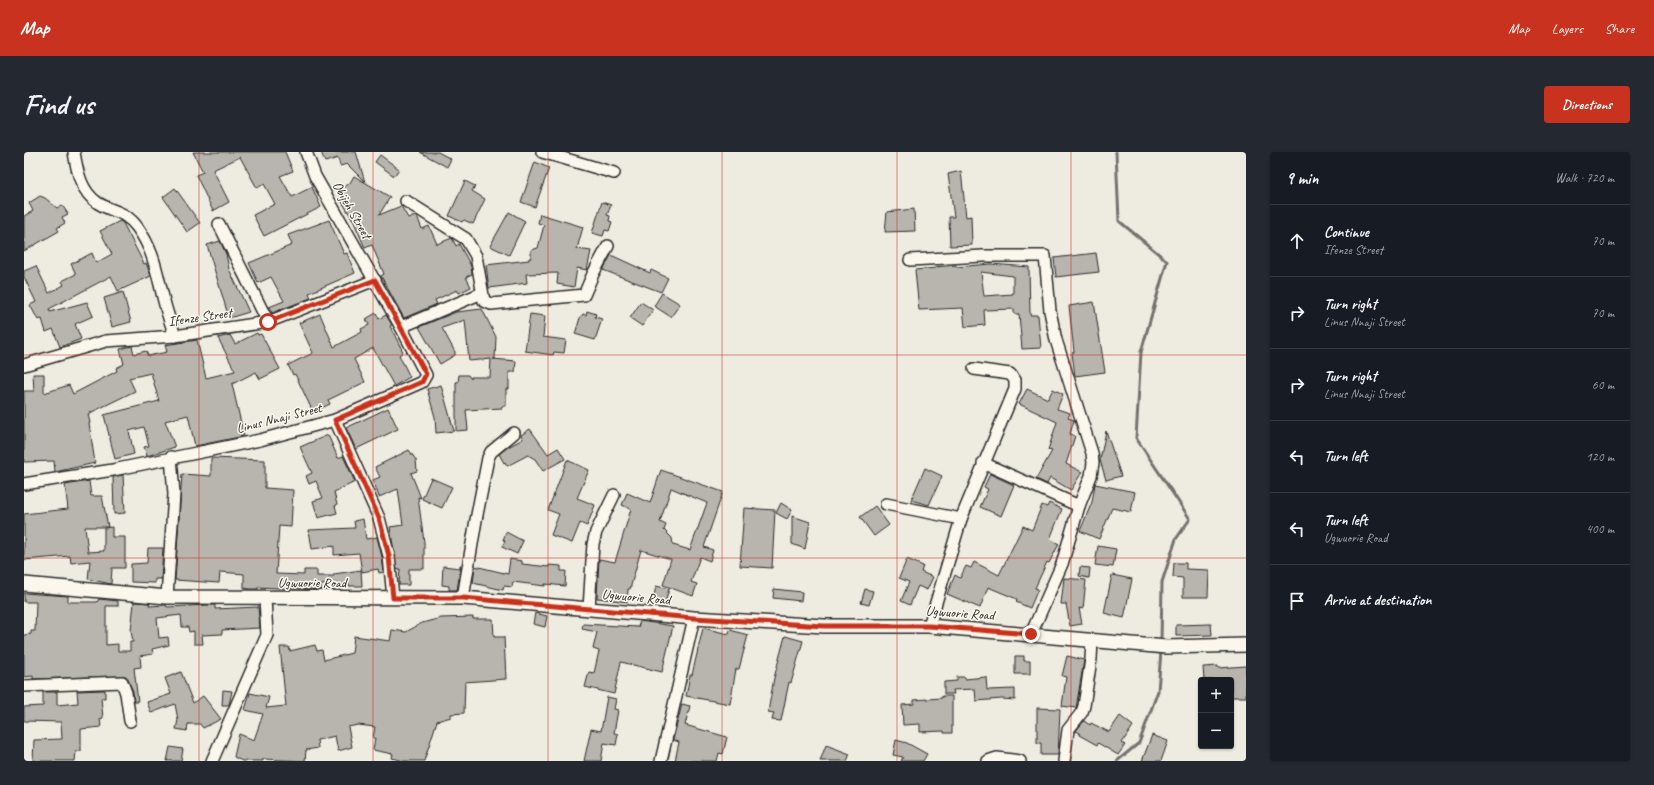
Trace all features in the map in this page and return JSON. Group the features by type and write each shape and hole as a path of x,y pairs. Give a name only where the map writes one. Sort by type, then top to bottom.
{"street":[{"path":"74,152 78,172 86,192 98,203 124,213 136,226 144,239 156,263 164,300 175,336"},
{"name":"Obijeh Street","path":"306,152 316,176 375,280"},
{"path":"542,152 614,173"},
{"path":"406,201 466,240 476,256 484,301 491,304 584,295 608,246"},
{"path":"219,224 268,322"},
{"path":"910,260 983,256 1045,256 1050,311 1056,340 1092,453 1093,463 1091,476 1079,506 1062,564 1031,634"},
{"name":"Ifenze Street","path":"24,364 106,341 175,336 268,322 375,280"},
{"name":"Linus Nnaji Street","path":"24,484 113,470 171,457 247,443 335,420 422,382 426,374 375,280"},
{"path":"401,327 482,293"},
{"path":"929,626 961,519 983,462 1015,389 1015,380 1010,374 974,369"},
{"path":"335,420 379,518 389,556 393,598"},
{"path":"463,598 488,458 491,452 514,433"},
{"path":"167,597 174,494 171,457"},
{"path":"983,462 1079,506"},
{"path":"589,609 593,544 596,532 614,495"},
{"path":"886,504 961,519"},
{"name":"Ugwuorie Road","path":"24,584 167,597 463,598 694,618 824,626 929,626 1160,646 1246,645"},
{"path":"212,761 267,635 265,598"},
{"path":"661,761 694,618"},
{"path":"1064,761 1068,730 1082,712 1084,706 1092,641"},
{"path":"24,686 122,682 126,693 130,721"},
{"path":"988,761 997,758 1020,761"}],"building":[{"path":"193,152 285,152 293,171 280,176 292,197 312,187 321,207 264,236 253,215 275,204 264,184 257,188 240,157 213,170 229,202 213,211 196,175 203,172"},
{"path":"321,152 356,152 365,182 347,164 340,166 338,158 325,162"},
{"path":"420,152 438,152 451,159 447,167"},
{"path":"380,155 399,169 394,176 375,162"},
{"path":"535,162 549,168 535,207 521,202"},
{"path":"961,171 966,217 971,216 972,245 950,246 949,217 954,217 948,174"},
{"path":"354,176 390,197 379,215 401,206 408,218 417,216 422,229 429,226 437,244 452,238 456,246 459,244 471,266 472,274 466,277 471,287 459,293 457,290 435,300 437,304 404,318 381,276 384,274 372,245 365,248 353,220 339,197 342,195 340,190 350,183"},
{"path":"465,181 475,186 472,191 485,199 473,224 464,220 462,222 449,216"},
{"path":"175,188 200,223 187,232 163,197"},
{"path":"40,196 45,198 57,208 62,205 68,214 62,217 65,223 57,228 59,231 24,251 24,216 33,211 29,203"},
{"path":"602,202 611,205 607,215 610,216 609,221 612,222 609,231 605,230 603,236 592,233"},
{"path":"914,209 915,231 885,232 887,212"},
{"path":"509,212 525,221 509,255 490,246"},
{"path":"540,214 583,227 577,249 591,251 587,270 577,268 574,287 557,284 558,273 526,274 527,283 489,288 486,265 529,260 529,258 531,258 531,250 538,248 544,225 538,223"},
{"path":"329,220 344,254 347,253 355,273 309,293 311,298 272,313 269,307 284,301 271,277 258,283 249,263 292,245 288,235"},
{"path":"120,221 123,223 144,264 146,263 151,276 118,291 111,276 49,309 50,312 87,302 93,316 75,324 81,339 60,347 53,329 46,332 42,319 38,320 30,305 36,302 24,277 24,271 36,266 49,293 64,285 62,281 76,274 71,264 92,253 96,263 112,254 100,231"},
{"path":"220,241 226,254 229,269 249,312 229,318 207,245"},
{"path":"1096,253 1099,272 1056,277 1054,258"},
{"path":"611,255 650,273 651,270 668,278 661,292 603,270"},
{"path":"991,264 1029,267 1030,315 1038,315 1041,348 1022,349 1019,314 1014,314 1014,309 984,310 985,325 965,327 963,308 919,310 915,270 956,265 956,267","holes":["981,272 1013,276 1013,294 984,296"]},
{"path":"123,292 131,322 112,327 104,298"},
{"path":"662,293 680,304 671,317 654,306"},
{"path":"641,302 653,310 642,326 630,318"},
{"path":"1094,302 1105,372 1075,376 1069,306"},
{"path":"482,309 496,337 495,359 493,359 516,361 515,372 509,372 509,389 506,389 506,406 502,406 502,408 466,410 468,430 456,431 456,382 458,382 459,375 468,375 471,379 471,377 490,377 491,359 469,361 465,320 442,328 455,352 455,355 440,364 419,327 456,312"},
{"path":"587,311 596,314 595,317 602,319 595,340 575,334 580,318 583,314 586,315"},
{"path":"376,313 379,319 386,315 392,325 390,326 403,352 399,355 410,377 394,386 373,348 354,359 365,382 328,400 330,404 313,412 295,374 293,375 288,365 313,353 299,323 320,314 334,347 362,332 361,329 369,325 366,319"},
{"path":"530,314 545,316 543,337 566,340 564,353 554,352 553,355 525,351"},
{"path":"257,333 258,335 261,334 280,369 260,379 256,372 232,384 244,436 195,446 188,415 165,421 175,447 147,456 144,447 149,446 144,427 129,431 134,454 115,459 104,415 159,401 151,373 129,378 135,391 88,414 95,463 55,472 54,461 24,462 24,391 34,391 33,374 44,374 44,393 69,385 73,394 117,371 116,368 124,364 120,349 132,346 134,354 146,351 148,356 167,352 165,345 197,340 206,378 235,371 218,338 230,335 235,344"},
{"path":"441,385 454,431 436,433 435,417 427,389"},
{"path":"1027,389 1048,399 1053,389 1063,394 1057,409 1070,413 1068,418 1074,420 1070,434 1075,436 1066,464 1082,472 1071,490 1050,478 1047,484 1036,479 1052,451 1048,450 1057,422 1019,404"},
{"path":"388,408 398,429 356,449 346,428"},
{"path":"530,429 548,454 558,448 565,459 543,471 535,459 528,455 507,466 499,454 523,439 521,435"},
{"path":"1106,431 1121,476 1106,480 1100,460"},
{"path":"328,435 338,458 343,456 355,482 334,492 337,513 318,518 313,501 323,498 316,481 309,484 306,476 312,473 300,447"},
{"path":"409,450 416,460 417,471 411,473 421,498 418,497 424,542 424,569 409,569 409,585 399,585 400,569 397,570 390,527 403,525 398,489 379,497 373,480 380,477 375,467"},
{"path":"211,458 265,460 265,488 293,490 291,527 279,526 276,574 304,575 304,570 317,570 317,576 334,576 334,574 361,570 362,586 349,586 349,584 321,585 321,590 258,587 258,589 250,589 244,588 244,574 220,572 219,583 175,580 182,474 211,476"},
{"path":"567,460 589,470 577,498 595,505 587,526 580,523 572,543 551,535 559,514 548,510"},
{"path":"925,468 942,476 929,505 911,500"},
{"path":"661,470 723,492 704,547 713,550 710,561 700,557 691,582 697,584 693,596 663,585 671,559 641,550 630,589 628,589 627,602 597,598 599,559 615,562 631,509 622,505 627,493 650,503","holes":["671,488 707,503 690,550 673,545 672,538 664,530 666,525 660,522"]},
{"path":"990,474 1014,485 1001,516 980,507 988,489 984,487"},
{"path":"123,475 125,513 114,514 113,477"},
{"path":"431,478 452,487 442,508 422,499"},
{"path":"89,481 91,496 102,496 108,527 85,527 88,552 104,551 104,528 112,527 112,537 125,537 125,568 112,568 111,584 88,579 90,561 71,563 70,556 24,560 24,514 68,509 65,485"},
{"path":"1095,484 1135,492 1131,512 1112,508 1099,539 1080,531 1092,502"},
{"path":"781,503 792,510 787,519 776,513"},
{"path":"1049,503 1062,509 1050,539 1059,544 1049,563 1047,562 1035,588 1038,589 1030,608 1016,602 1017,599 988,587 980,608 947,594 955,575 960,578 966,566 971,568 974,562 999,575 1023,526 1032,530 1042,505 1047,507"},
{"path":"875,506 889,525 874,536 860,517"},
{"path":"744,508 775,510 772,568 740,566"},
{"path":"792,516 810,522 805,549 792,544"},
{"path":"363,519 366,539 377,537 384,572 379,573 378,569 362,572 359,553 334,555 334,546 312,549 309,530 355,528 354,521"},
{"path":"506,532 523,541 517,554 502,547 505,541 503,540"},
{"path":"1098,546 1116,549 1113,567 1095,565"},
{"path":"148,548 163,548 161,579 155,579 155,583 131,582 131,564 147,563"},
{"path":"510,559 522,561 522,564 549,567 549,565 561,566 561,571 566,571 565,586 545,584 545,586 513,582 512,587 504,586 503,590 473,583 475,566 508,574"},
{"path":"907,559 923,566 921,572 933,577 927,590 918,586 910,605 901,601 909,582 899,578"},
{"path":"1174,563 1186,563 1186,569 1209,570 1208,597 1183,597 1183,578 1173,577"},
{"path":"461,565 457,590 449,590 449,586 442,585 443,566 460,568"},
{"path":"1080,567 1090,568 1089,578 1079,576"},
{"path":"1112,575 1132,579 1124,618 1104,613"},
{"path":"1064,578 1086,580 1083,609 1079,608 1082,624 1070,626 1066,604 1061,604"},
{"path":"656,586 669,589 665,603 653,601"},
{"path":"774,589 802,592 801,601 773,598"},
{"path":"865,589 873,591 869,605 861,603"},
{"path":"24,593 68,596 68,602 97,602 99,599 118,601 118,606 106,606 106,645 118,644 118,651 130,651 130,642 133,642 131,631 134,602 150,603 149,606 166,605 167,607 215,605 215,609 258,607 260,628 222,630 222,634 202,635 203,644 194,644 194,631 189,632 188,627 182,627 181,615 157,618 159,638 168,637 169,645 152,649 153,654 140,656 141,667 134,668 138,702 134,702 133,691 126,676 33,679 33,676 24,677 24,635 31,634 31,631 35,631 36,602 24,602"},
{"path":"535,613 547,616 545,627 533,624"},
{"path":"473,617 473,619 493,619 494,637 504,637 506,679 465,682 464,713 451,714 451,717 437,721 424,761 405,761 392,758 393,754 373,750 375,727 358,725 348,727 352,747 338,751 335,736 317,740 318,748 306,750 305,761 263,759 263,761 242,761 234,757 239,734 254,740 263,714 245,710 250,693 269,697 266,708 286,706 280,647 289,647 290,651 315,645 317,651 322,650 324,660 352,653 354,636 390,641 392,630 406,632 422,623 441,618"},
{"path":"640,621 673,626 662,672 621,662 614,694 585,687 589,672 594,673 599,651 593,649 597,632 582,629 583,624 638,627"},
{"path":"1211,624 1212,635 1176,636 1176,625"},
{"path":"703,628 729,634 730,630 748,635 739,669 736,669 730,704 686,696 690,675 692,675"},
{"path":"785,636 803,641 791,683 789,682 781,721 772,720 774,713 768,712 774,678"},
{"path":"1015,656 1024,656 1024,661 1030,661 1030,674 1015,674"},
{"path":"1067,656 1084,660 1076,708 1062,706 1066,677 1062,676"},
{"path":"1218,666 1218,668 1246,666 1246,697 1234,697 1234,677 1204,677 1203,667"},
{"path":"181,672 193,703 203,696 221,719 203,728 200,724 188,724 187,731 176,729 178,720 175,704 151,713 147,702 171,694 165,678"},
{"path":"957,677 965,677 965,679 986,677 987,690 1015,689 1015,700 1002,699 976,701 975,689 953,690 954,694 944,694 944,682 957,681"},
{"path":"105,690 105,698 101,698 103,718 100,719 101,727 81,729 81,751 76,751 75,761 33,761 34,740 62,739 61,722 24,721 24,707 43,706 43,692 57,692 57,705 78,703 77,691"},
{"path":"223,690 232,691 229,705 222,705"},
{"path":"942,696 952,696 952,733 944,733 944,731 920,732 920,724 903,725 902,705 914,704 914,700 942,698"},
{"path":"607,697 616,699 614,709 618,710 614,733 618,734 616,745 604,743 601,761 584,761 591,729 601,731"},
{"path":"682,704 690,706 685,725 727,737 723,754 719,753 717,761 675,761 679,742 673,740"},
{"path":"1037,708 1060,709 1058,755 1041,755 1041,743 1037,743"},
{"path":"1120,716 1133,726 1122,743 1125,745 1118,755 1098,743 1097,745 1079,735 1080,733 1076,731 1084,721 1090,725 1091,723 1109,732"},
{"path":"1152,735 1168,741 1161,761 1142,761"},
{"path":"896,740 907,743 927,754 923,761 901,761 903,757 893,755"},
{"path":"826,745 850,754 847,761 820,761"},
{"path":"170,747 183,749 181,761 167,761"}],"waterway":[{"path":"1116,152 1119,221 1167,261 1141,352 1136,438 1190,519 1176,539 1162,582 1161,643"},
{"path":"1117,761 1139,743 1158,691 1161,651"}],"route":[{"path":"268,322 375,280 426,374 422,382 335,420 379,518 389,556 393,598 463,598 694,618 824,626 929,626 1031,634"}]}
